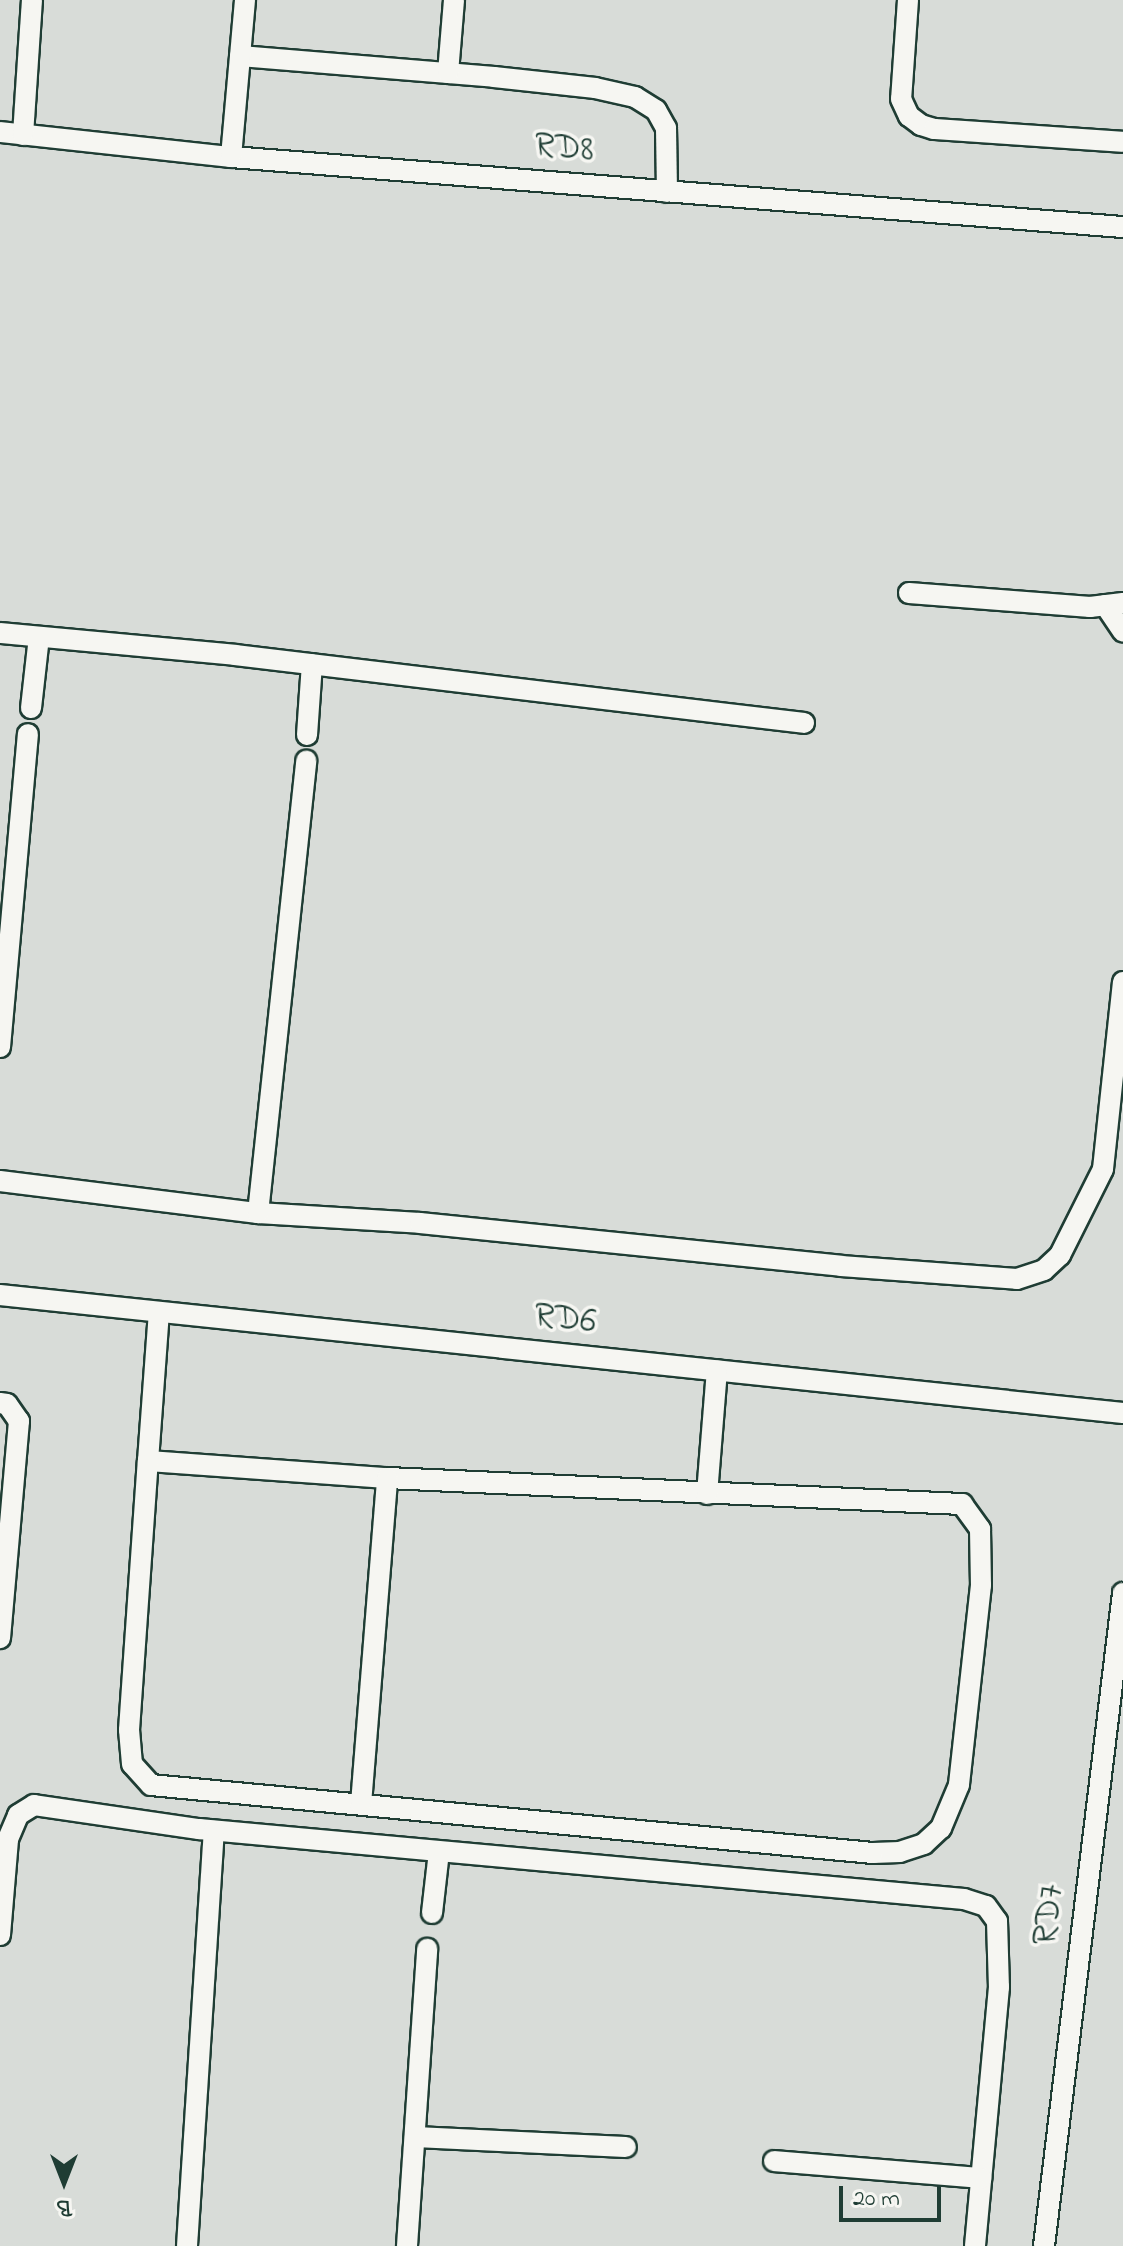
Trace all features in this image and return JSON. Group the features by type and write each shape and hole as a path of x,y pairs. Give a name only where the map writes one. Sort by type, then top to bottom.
{"lane":[{"path":"23,135 32,0"},
{"path":"231,157 245,0"},
{"path":"448,73 454,0"},
{"path":"908,0 901,99 909,116 921,125 934,129 1123,142"},
{"path":"240,56 595,88 635,97 656,110 666,128 667,192"},
{"name":"RD8","path":"0,132 231,157 1123,227"},
{"path":"909,593 1114,604 1123,632"},
{"path":"0,633 312,664 804,723"},
{"path":"31,708 39,637"},
{"path":"307,735 312,664"},
{"path":"0,1047 28,734"},
{"path":"258,1213 306,761"},
{"path":"0,1181 258,1213 420,1223 841,1266 1017,1279 1044,1270 1060,1255 1103,1169 1123,982"},
{"name":"RD6","path":"0,1295 1123,1413"},
{"path":"148,1461 387,1478 962,1504 980,1529 981,1585 959,1785 941,1828 924,1844 900,1852 873,1853 151,1785 132,1764 129,1730 148,1461 159,1312"},
{"path":"707,1494 717,1370"},
{"path":"0,1403 7,1404 19,1421 0,1638"},
{"path":"361,1804 387,1478"},
{"name":"RD7","path":"1044,2246 1123,1593"},
{"path":"0,1935 8,1839 18,1815 34,1805 214,1831 852,1886 964,1899 986,1906 997,1921 999,1987 975,2246"},
{"path":"187,2246 214,1831"},
{"path":"432,1913 439,1852"},
{"path":"407,2246 427,1949"},
{"path":"415,2137 626,2147"},
{"path":"774,2161 981,2178"}],"shaded area":[{"path":"0,0 1123,0 1123,2246 0,2246"}]}
